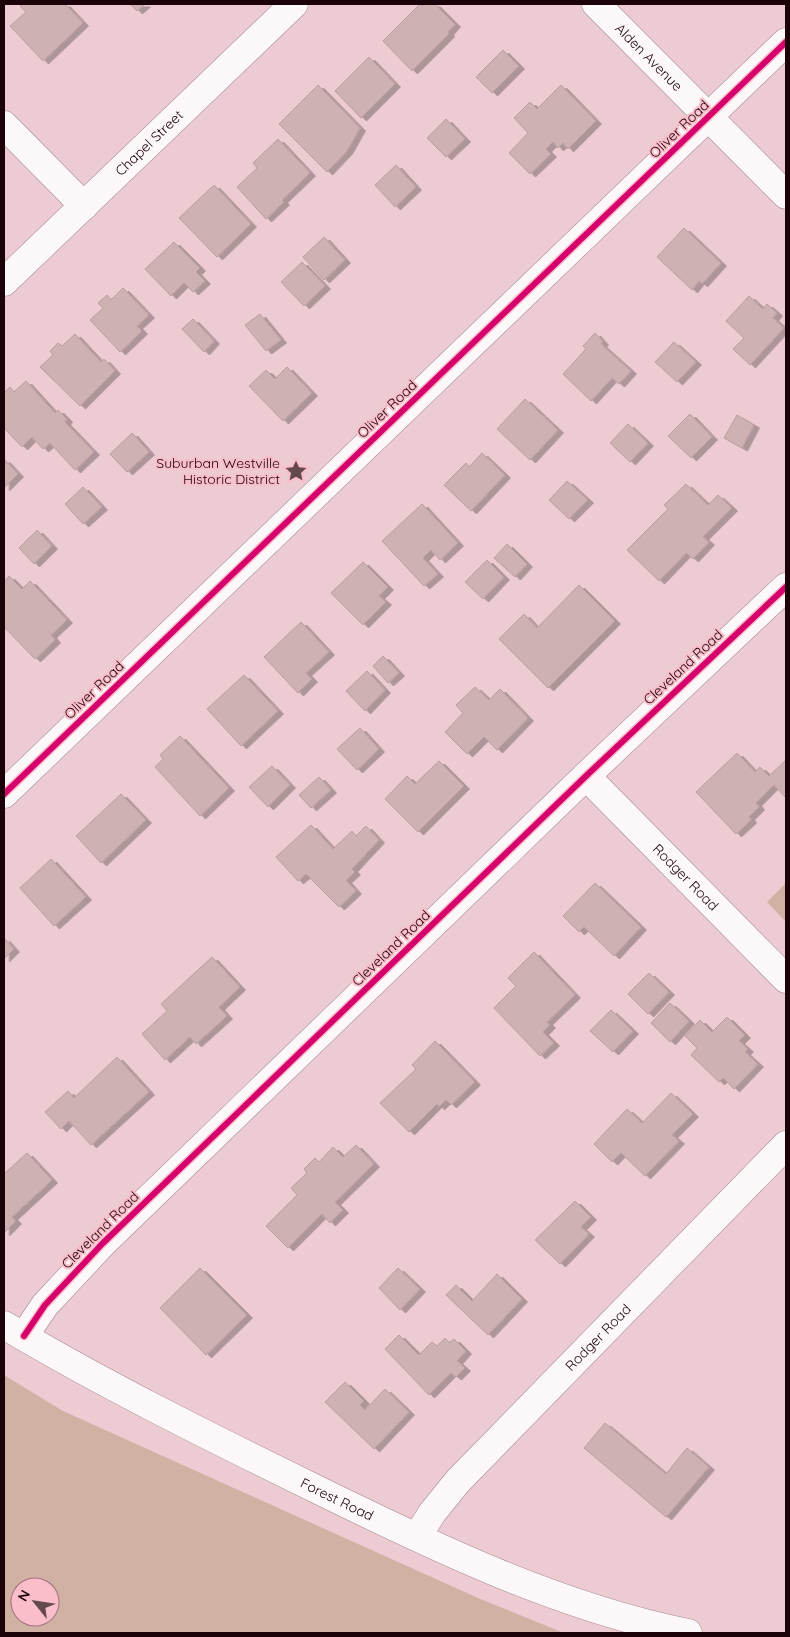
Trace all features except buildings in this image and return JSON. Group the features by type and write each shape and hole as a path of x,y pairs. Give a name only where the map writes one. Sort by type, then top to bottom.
{"street":[{"name":"Chapel Street","path":"4,282 294,4"},
{"name":"Alden Avenue","path":"596,4 786,195"},
{"name":"Oliver Road","path":"4,794 786,42"},
{"path":"4,125 84,206"},
{"name":"Cleveland Road","path":"14,1330 45,1305 102,1244 586,776 786,587"},
{"name":"Rodger Road","path":"586,776 786,980"},
{"name":"Rodger Road","path":"417,1537 432,1513 458,1481 786,1146"},
{"name":"Forest Road","path":"14,1330 212,1438 417,1537 578,1603 650,1626 688,1633"}],"shaded area":[{"path":"786,883 786,922 767,902"},
{"path":"4,1375 63,1411 478,1598 564,1633 4,1633"}],"cycle path":[{"path":"4,794 786,42"},
{"path":"24,1336 45,1305 102,1244 586,776 786,587"}],"place":[{"name":"Suburban Westville Historic District","path":"296,471"}]}
